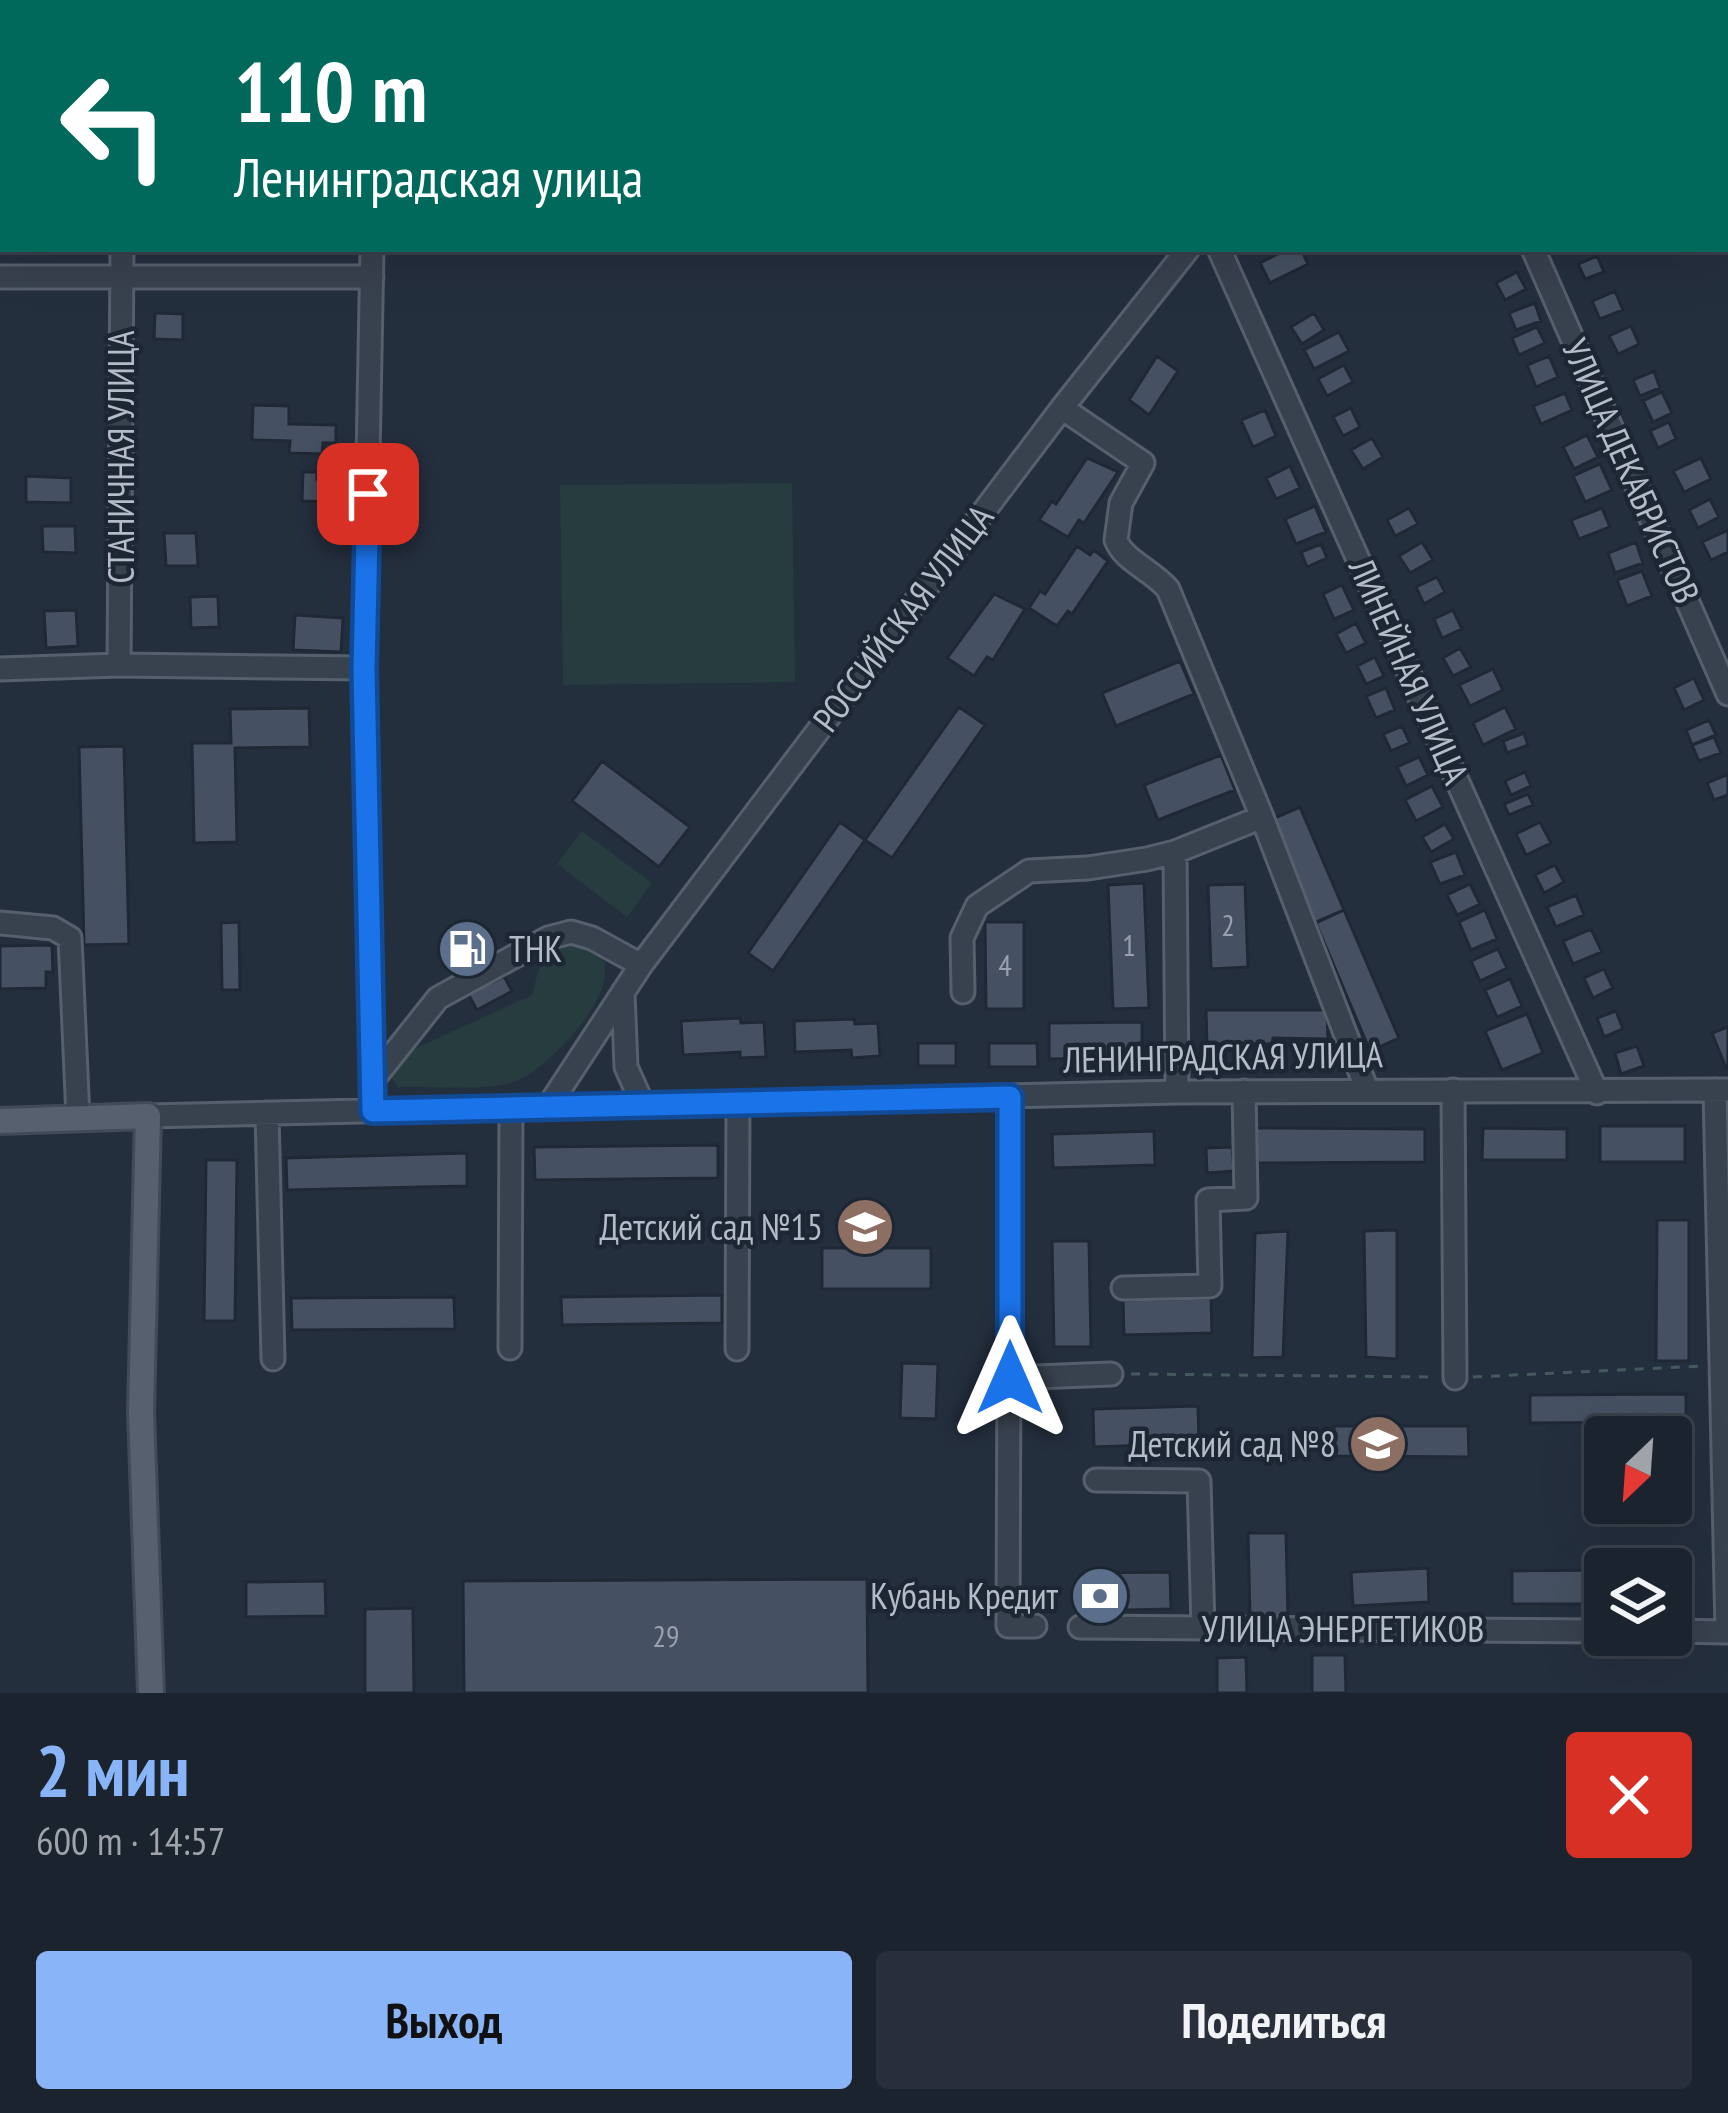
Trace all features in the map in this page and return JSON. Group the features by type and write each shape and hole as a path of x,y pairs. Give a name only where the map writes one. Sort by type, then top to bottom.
{"main road":[{"name":"ЛЕНИНГРАДСКАЯ УЛИЦА","path":"0,1121 148,1115"},
{"path":"148,1115 140,1412 151,1693"}],"street":[{"name":"СТАНИЧНАЯ УЛИЦА","path":"119,665 122,252"},
{"path":"372,252 364,668 373,1111"},
{"name":"РОССИЙСКАЯ УЛИЦА","path":"548,1107 641,964 1062,407 1186,252"},
{"name":"ЛИНЕЙНАЯ УЛИЦА","path":"1220,252 1597,1094"},
{"name":"УЛИЦА ДЕКАБРИСТОВ","path":"1534,252 1728,694"},
{"path":"0,277 372,277"},
{"path":"1062,407 1144,463 1121,503 1116,540 1130,560 1151,570 1168,589 1367,1090"},
{"path":"0,669 119,665 364,668"},
{"path":"963,992 962,938 977,906 1029,871 1088,868 1175,852 1262,817"},
{"path":"1175,852 1177,1092"},
{"path":"0,923 53,928 70,938 78,1118"},
{"path":"372,1081 438,998 548,938 571,932 641,964"},
{"path":"623,992 626,1067 643,1105"},
{"path":"1453,1090 1456,1378"},
{"path":"1692,1631 1727,1632 1720,1366 1722,1090"},
{"name":"ЛЕНИНГРАДСКАЯ УЛИЦА","path":"148,1115 1177,1092 1722,1090"},
{"path":"1123,1288 1210,1286 1208,1200 1246,1198 1244,1091"},
{"path":"1010,1097 1008,1626 1035,1626"},
{"path":"737,1349 738,1103"},
{"path":"510,1348 511,1108"},
{"path":"267,1113 273,1360"},
{"path":"1010,1378 1112,1374"},
{"path":"1096,1480 1199,1481 1203,1628"},
{"name":"УЛИЦА ЭНЕРГЕТИКОВ","path":"1080,1627 1584,1630"}],"path":[{"path":"1112,1374 1456,1378 1720,1366"}],"green space":[{"path":"792,483 795,682 563,685 560,485"},
{"path":"582,831 652,883 627,917 557,864"},
{"path":"570,938 595,949 604,964 604,983 581,1025 544,1063 511,1083 398,1087 388,1073 397,1057 532,995 547,953"}],"building":[{"path":"1281,252 1302,252 1308,264 1270,283 1260,263"},
{"path":"1597,256 1604,272 1585,279 1578,264"},
{"path":"1517,272 1526,289 1505,300 1496,283"},
{"path":"1615,291 1623,310 1600,319 1592,301"},
{"path":"1535,303 1541,321 1516,330 1509,313"},
{"path":"155,313 183,314 183,340 154,339"},
{"path":"1314,313 1324,330 1302,344 1291,327"},
{"path":"1631,326 1639,344 1618,354 1609,336"},
{"path":"1537,327 1545,343 1519,355 1512,338"},
{"path":"1339,332 1349,351 1314,369 1304,350"},
{"path":"1157,356 1178,371 1149,415 1129,400"},
{"path":"1549,356 1558,377 1536,387 1527,365"},
{"path":"1344,365 1353,382 1327,396 1318,379"},
{"path":"1654,371 1660,388 1640,396 1633,380"},
{"path":"1662,392 1672,413 1653,422 1643,401"},
{"path":"1565,393 1572,410 1541,424 1533,406"},
{"path":"253,405 289,406 289,424 336,425 336,443 323,443 322,454 289,453 290,441 252,440"},
{"path":"1351,408 1360,427 1343,436 1333,417"},
{"path":"1265,410 1276,436 1253,447 1241,420"},
{"path":"1669,422 1676,439 1658,448 1650,431"},
{"path":"1587,435 1598,457 1574,469 1563,447"},
{"path":"1372,438 1383,457 1363,469 1351,450"},
{"path":"1087,458 1118,472 1084,523 1079,520 1068,537 1039,520 1052,501 1056,504"},
{"path":"1701,458 1711,479 1684,492 1673,471"},
{"path":"1600,464 1612,490 1585,502 1573,476"},
{"path":"1290,466 1300,488 1276,499 1266,478"},
{"path":"303,472 331,479 330,502 302,501"},
{"path":"26,476 71,478 71,503 26,502"},
{"path":"1710,499 1719,517 1698,528 1689,510"},
{"path":"1315,506 1326,532 1296,544 1285,519"},
{"path":"1409,508 1418,524 1395,536 1387,520"},
{"path":"1602,508 1610,527 1579,539 1571,520"},
{"path":"42,526 75,526 76,553 43,552"},
{"path":"1728,530 1728,552 1711,560 1702,542"},
{"path":"164,533 196,533 198,566 166,566"},
{"path":"1422,542 1433,560 1410,573 1399,556"},
{"path":"1636,542 1643,563 1615,573 1608,553"},
{"path":"1321,544 1327,558 1307,567 1301,552"},
{"path":"1077,546 1090,555 1094,550 1108,561 1072,614 1068,611 1057,626 1029,608 1040,591 1045,594"},
{"path":"1642,571 1652,596 1627,606 1617,580"},
{"path":"1437,577 1445,592 1424,604 1416,587"},
{"path":"1342,585 1354,610 1334,619 1323,594"},
{"path":"994,594 1025,609 993,660 987,657 974,676 947,658"},
{"path":"218,596 219,627 191,628 190,597"},
{"path":"76,610 78,646 46,648 44,611"},
{"path":"1453,610 1462,629 1442,638 1434,619"},
{"path":"295,615 343,618 341,652 293,650"},
{"path":"1356,623 1366,643 1346,653 1336,634"},
{"path":"1460,648 1471,667 1453,676 1443,658"},
{"path":"1375,657 1384,676 1366,684 1357,666"},
{"path":"1180,661 1194,694 1116,726 1102,693"},
{"path":"1493,669 1503,690 1470,706 1459,685"},
{"path":"1694,678 1704,700 1684,710 1674,688"},
{"path":"1386,688 1395,710 1376,718 1366,696"},
{"path":"959,707 985,725 892,858 865,840"},
{"path":"1505,707 1516,729 1483,745 1473,723"},
{"path":"309,708 310,747 235,748 237,842 194,843 192,743 231,743 230,709"},
{"path":"1709,720 1716,735 1692,745 1686,730"},
{"path":"1402,726 1410,743 1391,751 1383,734"},
{"path":"1524,733 1528,745 1507,753 1503,741"},
{"path":"1714,737 1721,753 1699,761 1692,745"},
{"path":"124,746 129,944 84,945 79,747"},
{"path":"1221,755 1235,790 1158,820 1144,785"},
{"path":"1419,757 1428,775 1406,786 1397,767"},
{"path":"602,761 690,827 659,867 572,801"},
{"path":"1525,772 1531,786 1511,795 1505,781"},
{"path":"1728,774 1728,795 1714,800 1707,783"},
{"path":"1432,786 1443,807 1416,821 1405,800"},
{"path":"1528,794 1533,805 1509,815 1504,804"},
{"path":"1300,807 1344,910 1314,923 1270,820"},
{"path":"840,822 865,840 773,971 748,953"},
{"path":"1540,822 1551,843 1526,855 1516,834"},
{"path":"1445,824 1454,839 1431,852 1422,837"},
{"path":"1456,852 1465,875 1440,884 1430,862"},
{"path":"1555,865 1564,882 1544,893 1535,875"},
{"path":"1144,883 1149,1008 1113,1009 1108,885"},
{"path":"1245,884 1248,967 1211,969 1208,885"},
{"path":"1470,884 1480,904 1457,915 1447,895"},
{"path":"1576,895 1584,915 1556,927 1547,907"},
{"path":"1344,910 1399,1038 1370,1051 1316,923"},
{"path":"1485,910 1497,939 1471,950 1459,922"},
{"path":"239,922 240,990 222,990 221,923"},
{"path":"985,922 1024,922 1024,1009 986,1009"},
{"path":"1591,929 1602,952 1573,964 1563,941"},
{"name":"ТНК","path":"476,932 487,952 459,967 448,947"},
{"path":"52,945 53,972 46,972 46,988 0,989 0,946"},
{"path":"1498,949 1507,968 1480,981 1471,961"},
{"path":"478,956 493,982 504,976 512,991 477,1010 468,994 479,988 465,964"},
{"path":"1604,969 1613,988 1593,998 1584,978"},
{"path":"1510,979 1522,1006 1497,1017 1485,990"},
{"path":"1206,1010 1327,1010 1328,1039 1207,1044"},
{"path":"1616,1011 1623,1029 1604,1037 1597,1018"},
{"path":"1527,1014 1543,1053 1502,1070 1485,1031"},
{"path":"740,1018 741,1023 764,1022 766,1057 740,1058 740,1052 683,1055 681,1021"},
{"path":"854,1019 855,1024 878,1023 880,1056 852,1058 851,1050 795,1052 794,1021"},
{"path":"1142,1022 1142,1057 1049,1059 1049,1023"},
{"path":"1728,1027 1728,1067 1726,1068 1712,1033"},
{"path":"918,1043 956,1043 956,1066 918,1066"},
{"path":"989,1043 1037,1043 1038,1067 989,1067"},
{"path":"1637,1046 1644,1066 1621,1074 1615,1053"},
{"path":"1600,1126 1685,1126 1685,1162 1600,1162"},
{"path":"1256,1128 1425,1129 1425,1162 1257,1163"},
{"path":"1483,1128 1567,1129 1567,1160 1482,1160"},
{"path":"1154,1131 1155,1165 1053,1168 1052,1134"},
{"path":"718,1145 718,1178 535,1180 534,1147"},
{"path":"1232,1147 1234,1171 1207,1173 1206,1148"},
{"path":"467,1153 467,1186 287,1190 286,1158"},
{"path":"206,1160 237,1160 235,1321 204,1321"},
{"path":"1657,1220 1689,1220 1689,1361 1656,1361"},
{"path":"1397,1230 1397,1359 1366,1357 1364,1231"},
{"path":"1288,1231 1283,1357 1252,1358 1255,1233"},
{"path":"1052,1241 1089,1241 1091,1347 1054,1347"},
{"path":"822,1248 931,1248 931,1289 822,1289"},
{"path":"722,1295 722,1323 562,1325 561,1297"},
{"path":"454,1297 455,1329 292,1330 291,1298"},
{"path":"1211,1298 1212,1333 1124,1335 1123,1300"},
{"path":"902,1363 938,1364 936,1419 900,1418"},
{"path":"1686,1394 1686,1416 1584,1416 1584,1423 1530,1423 1530,1395"},
{"path":"1198,1406 1199,1443 1094,1447 1093,1409"},
{"path":"1334,1426 1468,1426 1469,1457 1334,1456"},
{"path":"1248,1533 1286,1533 1288,1618 1250,1618"},
{"path":"1428,1568 1429,1602 1353,1606 1351,1572"},
{"path":"1584,1570 1584,1604 1512,1604 1512,1571"},
{"path":"1170,1572 1171,1609 1084,1611 1084,1573"},
{"path":"867,1579 868,1693 464,1693 463,1581"},
{"path":"325,1581 326,1616 246,1617 246,1582"},
{"path":"413,1608 414,1693 365,1693 365,1609"},
{"path":"1312,1655 1345,1655 1346,1693 1312,1693"},
{"path":"1246,1657 1247,1693 1217,1693 1217,1658"}],"place":[{"name":"ТНК","path":"467,949"},
{"name":"Детский сад №15","path":"865,1227"},
{"name":"Детский сад №8","path":"1378,1444"},
{"name":"Кубань Кредит","path":"1100,1596"}],"route":[{"path":"368,494 364,668 373,1111 1010,1097 1010,1378"}]}
